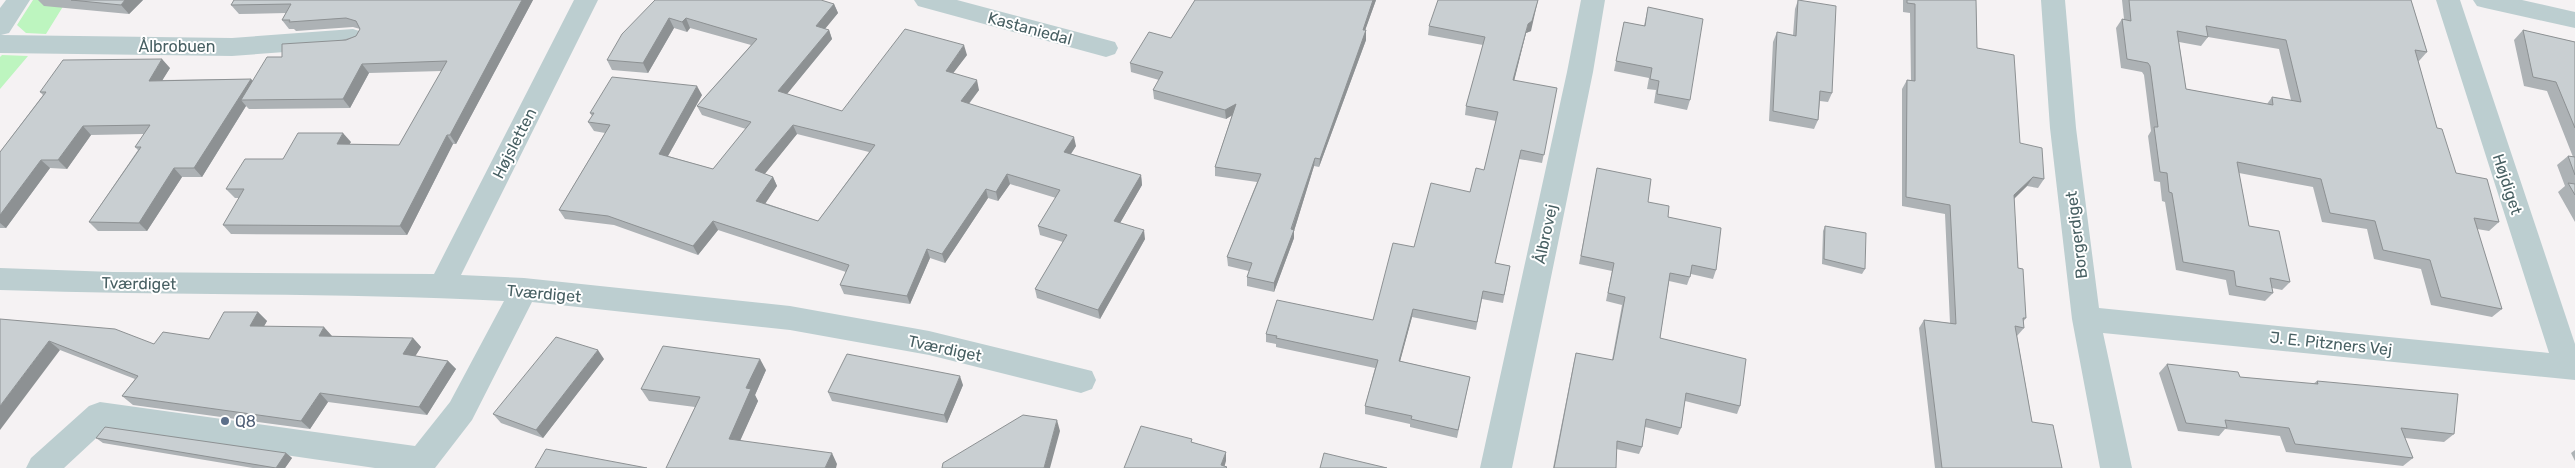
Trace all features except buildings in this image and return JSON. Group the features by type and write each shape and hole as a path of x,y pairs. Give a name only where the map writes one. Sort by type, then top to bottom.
{"street":[{"path":"0,27 18,0"},
{"name":"Højsletten","path":"442,286 586,0"},
{"name":"Kastaniedal","path":"926,0 1106,48"},
{"name":"Ålbrovej","path":"1496,468 1580,72 1592,0"},
{"name":"Borgerdiget","path":"2053,0 2063,128 2086,319 2116,468"},
{"name":"Højdiget","path":"2448,0 2572,368"},
{"path":"2484,0 2575,20"},
{"name":"Ålbrobuen","path":"0,44 232,47 354,38"},
{"name":"Tværdiget","path":"0,279 442,286 524,290 790,318 929,343 1081,380"},
{"path":"42,468 100,414 419,464 462,411 524,290"},
{"name":"J. E. Pitzners Vej","path":"2086,319 2572,368"}],"green space":[{"path":"33,0 67,0 46,34 26,33 17,25"},
{"path":"2,55 28,56 0,89 0,57"}],"place":[{"name":"Q8","path":"225,421"}]}
